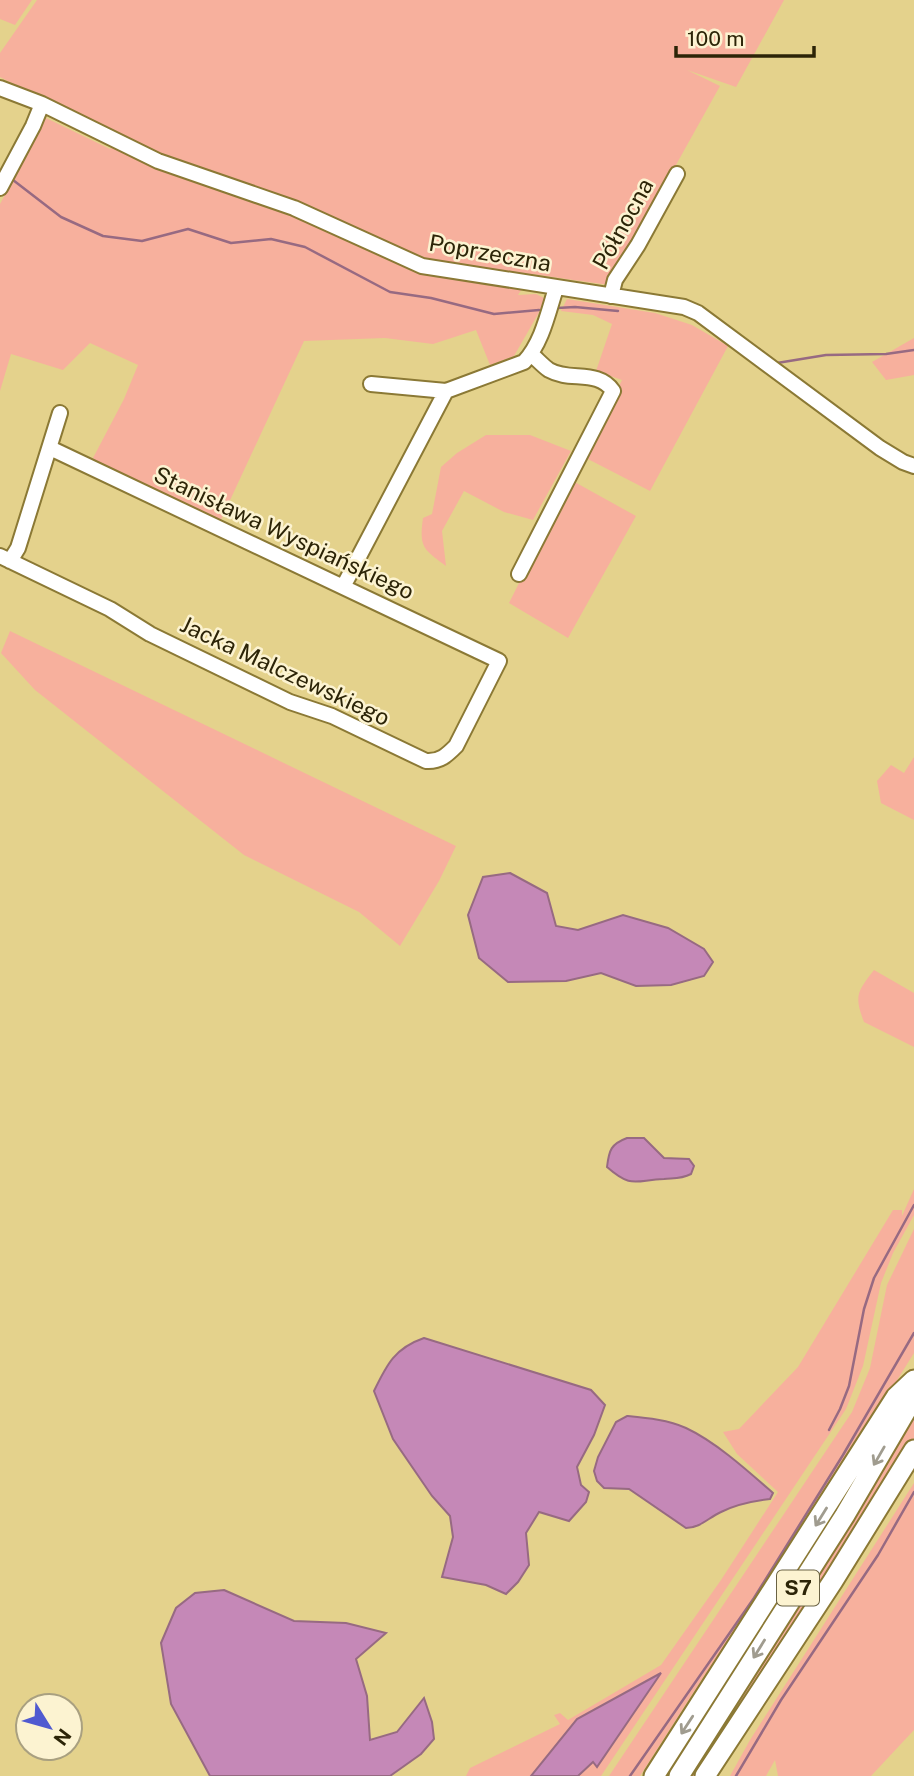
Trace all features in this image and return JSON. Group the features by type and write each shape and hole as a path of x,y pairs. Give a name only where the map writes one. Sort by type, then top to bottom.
{"highway":[{"path":"654,1776 895,1397 914,1380"},
{"name":"S7","path":"678,1776 845,1515 914,1397"},
{"name":"S7","path":"705,1776 914,1450"},
{"path":"722,1776 788,1649"}],"street":[{"name":"Poprzeczna","path":"0,88 42,104 158,161 295,208 422,266 684,307 698,313 880,447 914,466"},
{"path":"0,188 33,127 42,104"},
{"name":"Północna","path":"611,296 615,281 677,174"},
{"path":"371,384 446,391 524,362 531,354 547,317 556,288"},
{"path":"519,574 614,391 592,377 550,371 531,354"},
{"path":"343,587 446,391"},
{"path":"5,558 18,548 60,413"},
{"name":"Stanisława Wyspiańskiego","path":"50,448 499,661"},
{"name":"Jacka Malczewskiego","path":"5,558 110,609 150,634 278,696 331,716 426,761 436,762 456,746 499,661"}],"shaded area":[{"path":"0,0 32,0 15,25 0,19"},
{"path":"37,0 784,0 736,87 687,70 720,86 609,285 531,274 518,295 536,294 544,298 545,302 514,356 490,365 476,330 433,344 385,338 304,341 219,524 98,464 93,458 124,399 138,365 90,343 63,370 11,354 0,391 0,204 46,118 110,149 120,139 0,77 0,53"},
{"path":"567,299 655,313 692,325 728,346 650,491 584,457 622,380 596,371 612,324 593,315 561,311"},
{"path":"914,338 914,375 886,380 872,362"},
{"path":"486,435 530,435 571,451 533,520 504,512 464,491 442,531 446,566 424,546 423,518 432,514 441,467 457,453"},
{"path":"571,480 636,516 568,638 509,603"},
{"path":"10,631 456,846 439,881 400,946 359,912 244,855 35,690 1,653"},
{"path":"914,757 914,820 881,803 877,781 891,765 904,773"},
{"path":"510,873 547,893 556,926 578,930 623,915 668,928 704,949 713,962 704,976 671,985 636,986 601,973 566,981 508,982 479,958 468,915 483,877"},
{"path":"874,970 914,993 914,1047 864,1022 858,1000 864,984"},
{"path":"627,1138 644,1138 664,1158 689,1159 694,1166 691,1174 678,1178 634,1182 622,1178 607,1167 612,1148"},
{"path":"914,1189 914,1215 893,1253 881,1283 863,1366 846,1409 601,1776 466,1776 470,1768 560,1724 554,1715 560,1713 568,1720 661,1665 778,1492 737,1454 723,1432 739,1429 798,1367 893,1210 902,1210 902,1216"},
{"path":"914,1229 914,1353 759,1601 706,1673 640,1776 609,1776 852,1412 870,1368 887,1285"},
{"path":"424,1338 591,1390 605,1405 594,1435 577,1467 581,1485 589,1492 586,1502 569,1521 539,1512 526,1533 529,1565 506,1594 486,1585 442,1577 453,1537 450,1516 432,1496 393,1439 374,1391 393,1358 406,1347"},
{"path":"899,1402 852,1487 669,1776 661,1776"},
{"path":"914,1409 914,1438 888,1481 698,1776 685,1776"},
{"path":"627,1416 672,1423 697,1434 773,1493 770,1499 733,1507 700,1525 686,1528 629,1489 604,1488 597,1481 594,1471 598,1457 616,1422"},
{"path":"914,1483 914,1730 871,1776 778,1776 775,1760 766,1776 730,1776 750,1740"},
{"path":"224,1590 294,1621 346,1623 386,1633 356,1659 367,1696 370,1740 397,1732 424,1698 434,1739 421,1754 390,1776 210,1776 171,1704 161,1643 176,1608 195,1593"},
{"path":"661,1673 597,1767 593,1762 578,1776 531,1776 577,1719"}],"waterway":[{"path":"13,180 61,217 103,236 142,241 188,229 231,243 271,239 305,247 390,292 431,298 494,314 539,310"},
{"path":"557,308 618,311"},
{"path":"759,349 777,363 826,355 886,354 914,350"},
{"path":"829,1430 849,1386 864,1309 874,1278 914,1205"},
{"path":"630,1776 754,1598 843,1455 914,1333"},
{"path":"736,1776 781,1700 878,1555 914,1492"}]}
